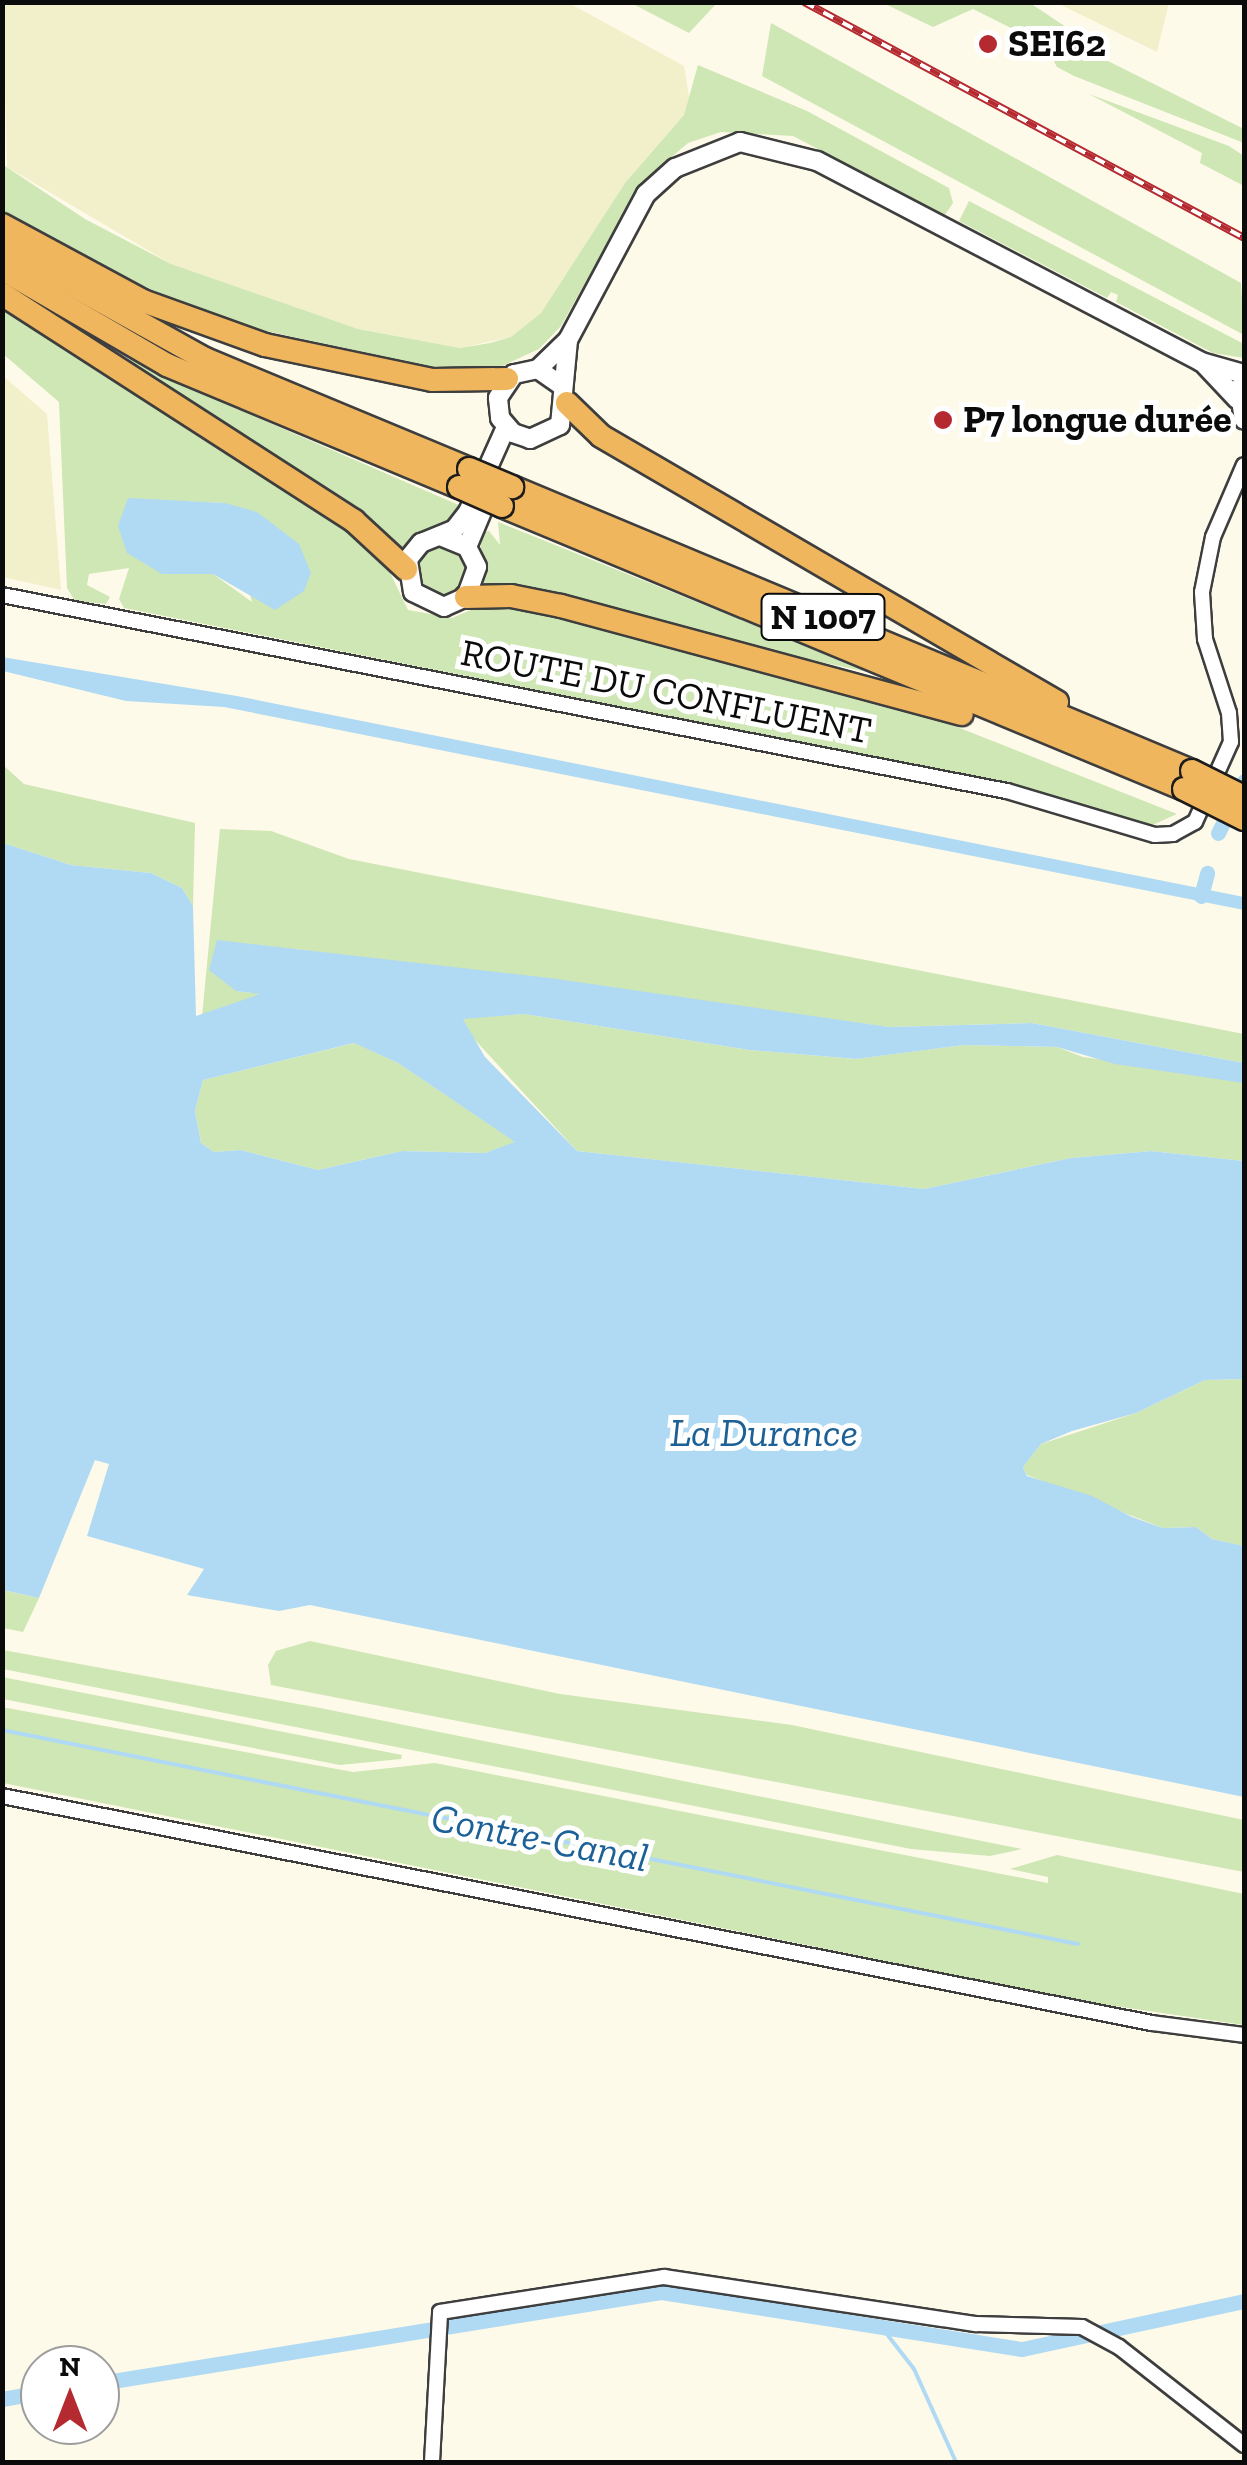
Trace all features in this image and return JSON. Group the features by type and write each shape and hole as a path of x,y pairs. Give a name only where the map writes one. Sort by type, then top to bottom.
{"highway":[{"path":"2,225 143,301 266,345 432,380 508,379"},
{"name":"N 1007","path":"2,246 190,352 464,478 1034,729 1244,796"},
{"name":"N 1007","path":"2,269 167,364 464,478"},
{"path":"2,294 354,522 406,569"},
{"path":"565,394 601,436 1133,748"},
{"name":"N 1007","path":"507,497 1133,748 1244,819"},
{"path":"466,597 511,596 561,606 1034,729"}],"street":[{"path":"568,340 565,394 552,433 530,439 502,469 467,548 476,578 466,597 432,606 413,592 406,569 413,550 440,536 468,512 506,427 498,398 508,379 538,370 568,340 646,194 674,168 740,142 816,160 1201,362 1244,376 1237,399"},
{"path":"1201,362 1237,399 1244,421"},
{"path":"538,370 565,394"},
{"path":"506,427 530,439"},
{"name":"ROUTE DU CONFLUENT","path":"2,595 1007,791 1155,836 1184,831 1195,822 1231,742 1229,713 1208,656 1202,592 1213,536 1244,465"},
{"path":"440,536 467,548"},
{"path":"2,1796 1152,2024 1244,2035"},
{"path":"432,2462 437,2322 664,2277 976,2324 1100,2335 1244,2445"}],"shaded area":[{"path":"3,3 569,3 684,66 689,97 684,115 625,183 541,313 511,337 460,348 358,329 171,264 7,167"},
{"path":"1057,3 1169,3 1157,52"},
{"path":"2,375 47,414 61,590 3,577"}],"green space":[{"path":"631,3 717,3 689,33"},
{"path":"883,3 1030,3 1069,29 1080,47 1244,129 1244,143 1074,76 1057,67 1045,45 973,9 933,27"},
{"path":"771,23 1241,283 1244,335 762,76"},
{"path":"698,65 807,111 949,188 953,203 945,215 793,136 721,132 688,143 642,182 561,326 539,349 498,368 466,374 229,323 88,262 3,211 2,164 85,219 171,264 358,329 460,348 490,343 511,337 541,313 625,183 684,115"},
{"path":"1089,94 1229,146 1244,156 1244,186 1200,163 1202,153"},
{"path":"969,201 1244,344 1244,358 1213,353 1116,302 1118,295 1111,292 1107,298 959,221"},
{"path":"2,303 365,543 383,558 408,610 452,618 485,604 507,605 909,708 1177,814 1148,827 1009,784 124,608 119,599 129,568 89,574 87,585 110,597 106,604 75,601 67,588 59,402 3,354","holes":["128,499 225,503 252,602 213,574 190,573"]},
{"path":"129,359 461,506 454,518 400,550 124,364"},
{"path":"498,522 867,672 484,588 480,533 489,531 500,545"},
{"path":"441,548 458,555 465,572 458,589 441,596 424,589 417,572 424,555"},
{"path":"3,765 24,784 195,823 193,906 182,888 151,873 71,865 3,843"},
{"path":"220,829 271,831 349,859 1244,1034 1244,1063 1032,1023 889,1027 295,949 236,991 262,994 202,1016"},
{"path":"524,1014 749,1050 855,1059 964,1045 1057,1047 1083,1057 1196,1072 1244,1083 1244,1161 1151,1151 1071,1158 924,1189 577,1151 464,1028 463,1018"},
{"path":"355,1043 398,1063 516,1142 485,1153 402,1151 318,1170 241,1150 214,1152 201,1143 195,1111 203,1080"},
{"path":"1244,1379 1244,1546 1212,1539 1196,1527 1163,1528 1027,1475 1023,1467 1041,1444 1136,1413 1205,1380"},
{"path":"2,1590 39,1598 23,1632 3,1628"},
{"path":"310,1641 560,1694 792,1725 1244,1820 1244,1872 271,1685 268,1665 276,1651"},
{"path":"3,1650 320,1708 1022,1849 990,1856 911,1849 3,1669"},
{"path":"2,1677 402,1755 401,1759 340,1765 3,1699"},
{"path":"2,1707 353,1772 435,1763 1048,1883 1048,1877 1010,1869 1057,1855 1244,1894 1244,2025 1094,2003 3,1783"}],"water":[{"path":"128,498 225,503 257,512 299,544 311,573 304,591 275,610 213,574 162,574 127,553 118,526"},
{"path":"2,657 237,696 1244,897 1244,910 224,707 126,701 3,671"},
{"name":"La Durance","path":"3,843 71,865 151,873 182,888 193,906 196,1016 260,994 236,991 209,970 217,940 550,978 889,1027 1032,1023 1244,1063 1244,1083 1115,1064 1057,1047 964,1045 856,1059 749,1050 524,1014 463,1019 485,1057 577,1151 924,1189 1071,1158 1151,1151 1244,1161 1244,1379 1205,1380 1136,1413 1072,1431 1041,1444 1023,1467 1027,1476 1092,1496 1132,1517 1163,1528 1196,1527 1212,1539 1244,1546 1244,1797 310,1605 279,1611 187,1595 204,1569 87,1536 109,1464 95,1460 39,1598 3,1590","holes":["354,1043 398,1063 515,1142 485,1153 402,1151 318,1170 241,1150 214,1152 201,1143 195,1111 203,1080"]}],"waterway":[{"path":"1218,833 1244,781"},
{"path":"1201,896 1207,873"},
{"name":"Contre-Canal","path":"2,1730 1078,1944"},
{"path":"120,2380 661,2292 1022,2349 1244,2301"},
{"path":"879,2324 914,2369 956,2462"},
{"path":"2,2399 20,2396"}],"railway":[{"path":"804,2 1244,238"}],"place":[{"name":"SEI62","path":"988,44"},
{"name":"P7 longue durée","path":"943,420"}]}
